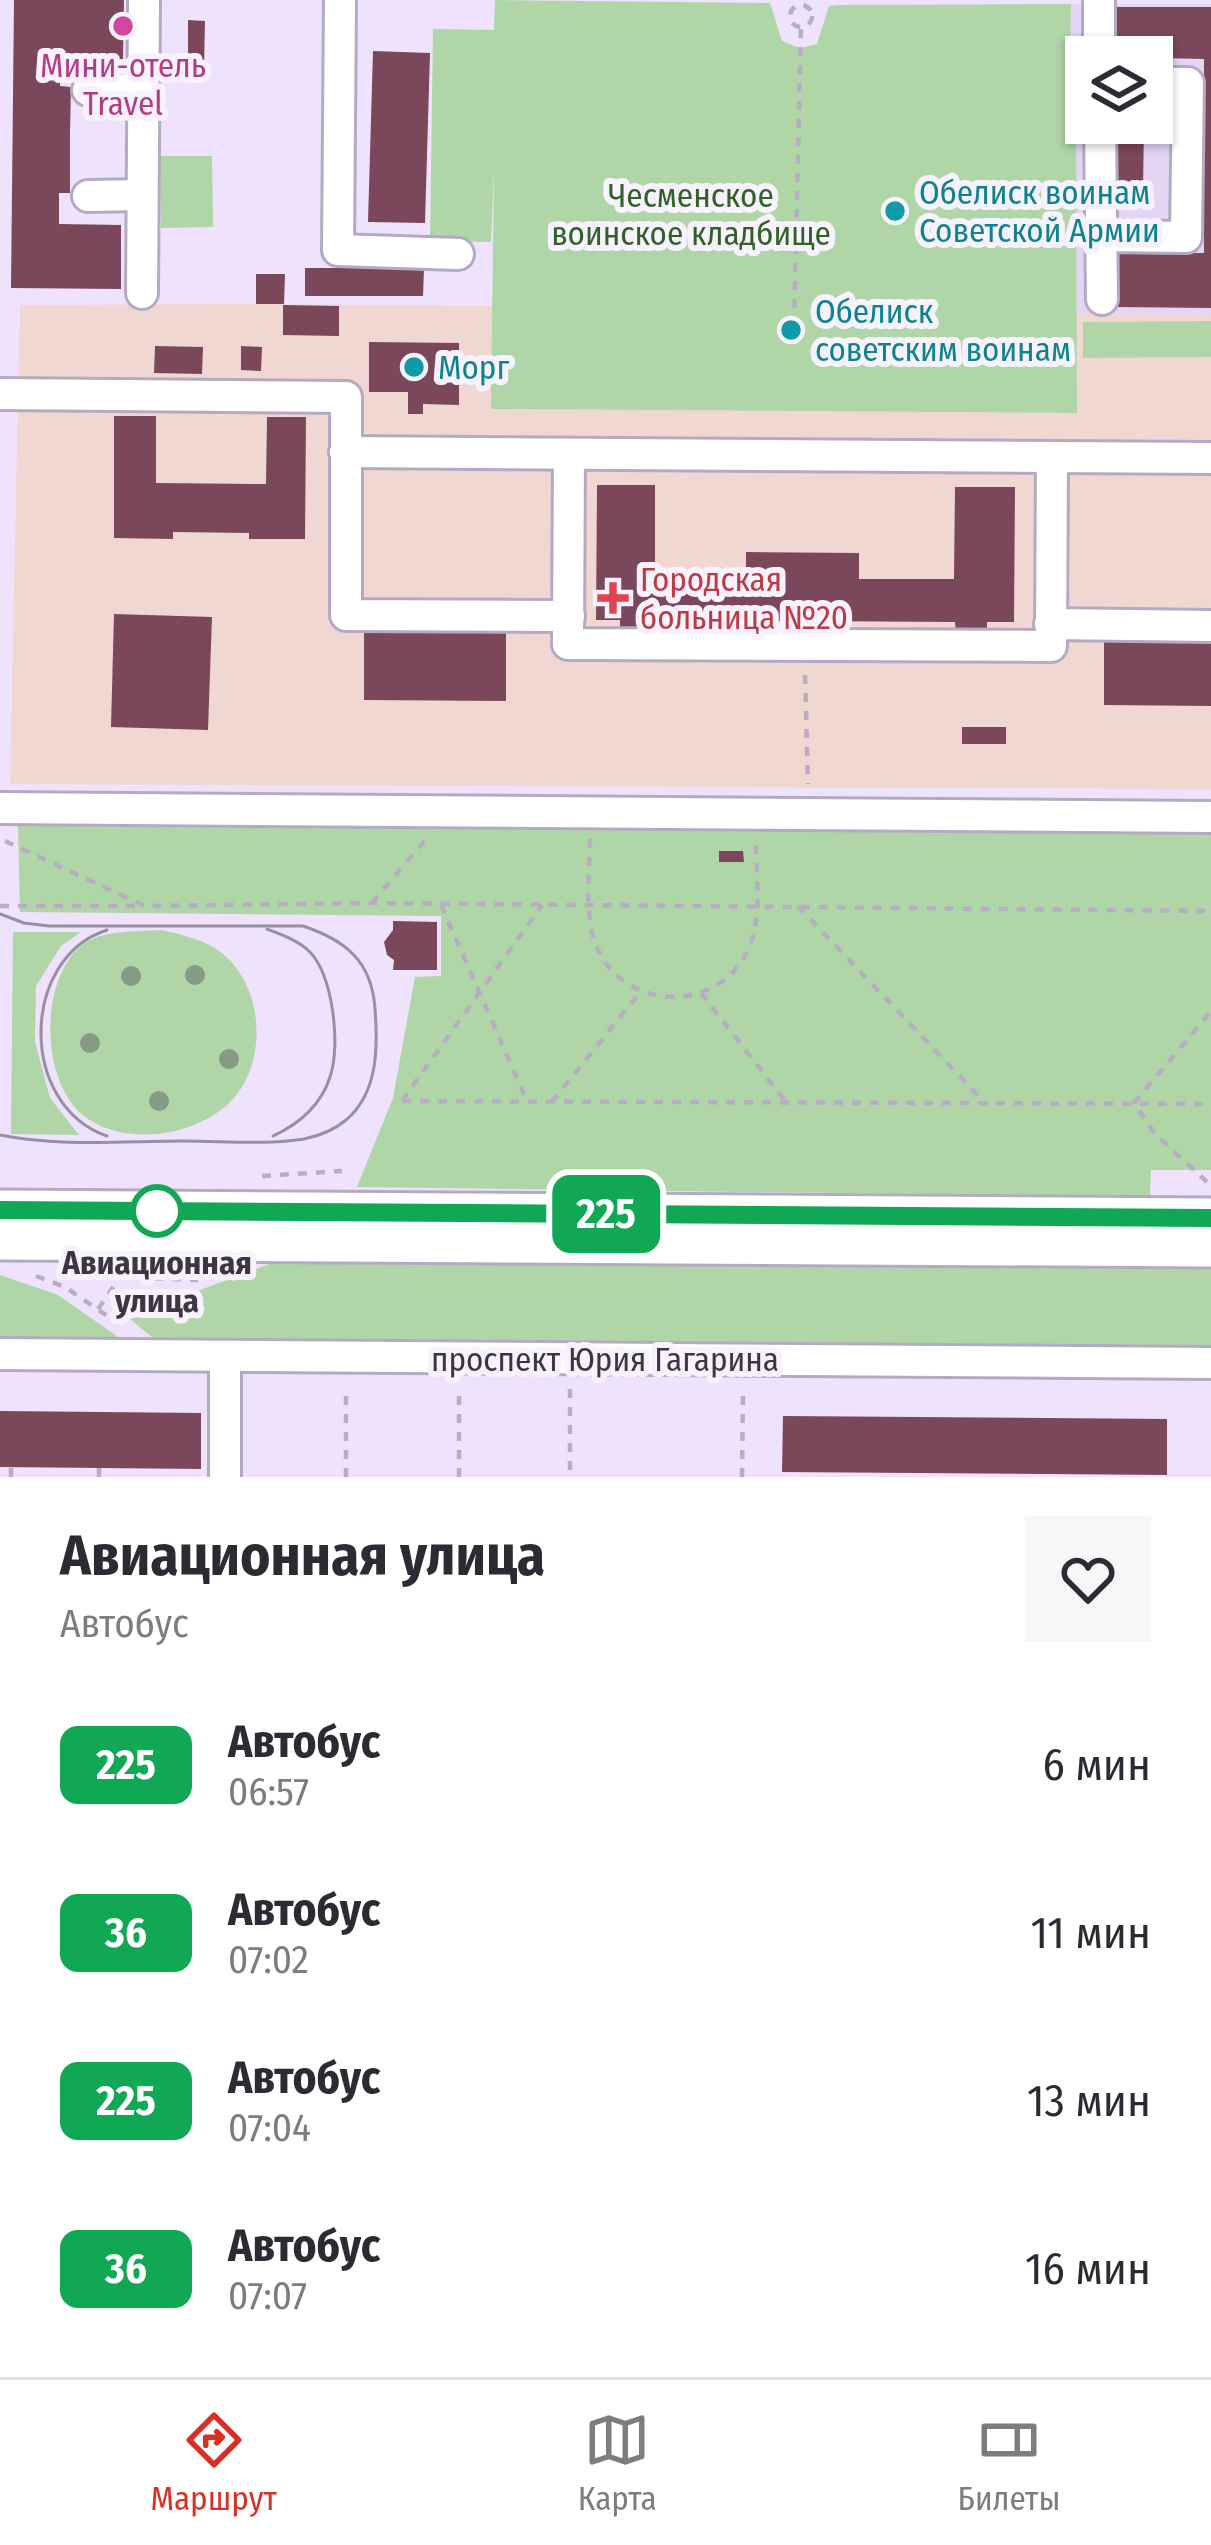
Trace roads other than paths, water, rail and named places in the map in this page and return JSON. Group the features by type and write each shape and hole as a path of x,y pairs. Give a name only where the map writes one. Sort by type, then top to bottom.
{"main road":[{"path":"0,1210 1209,1201"},
{"path":"0,1240 1211,1247"}],"street":[{"path":"142,293 144,0"},
{"path":"340,0 338,250 458,254"},
{"path":"1099,0 1099,36"},
{"path":"1101,236 1186,237 1188,83 1173,83"},
{"path":"88,89 142,88"},
{"path":"1100,144 1102,299"},
{"path":"88,196 142,195"},
{"path":"0,394 346,397 346,615 568,616"},
{"path":"345,452 1211,458"},
{"path":"568,456 568,644 1051,646 1052,457"},
{"path":"1050,624 1211,626"},
{"path":"0,808 1211,817"},
{"name":"проспект Юрия Гагарина","path":"0,1354 1211,1363"},
{"path":"225,1356 225,1477"}],"tram line":[{"path":"0,914 49,926 303,926 332,938 362,965 373,992 376,1039 374,1069 357,1109 336,1127 310,1138 92,1142 0,1135"},
{"path":"267,929 299,944 317,962 335,1029 333,1063 321,1096 300,1119 273,1136"},
{"path":"107,930 78,946 58,970 45,999 41,1032 45,1065 57,1095 78,1119 107,1136"}],"place":[{"name":"Мини-отель Travel","path":"123,26"},
{"name":"Обелиск воинам Советской Армии","path":"895,211"},
{"name":"Обелиск советским воинам","path":"791,330"},
{"name":"Морг","path":"414,367"},
{"name":"Городская больница №20","path":"613,598"},
{"name":"Авиационная улица","path":"157,1211"}],"park label":[{"name":"Чесменское воинское кладбище","path":"691,214"}]}
